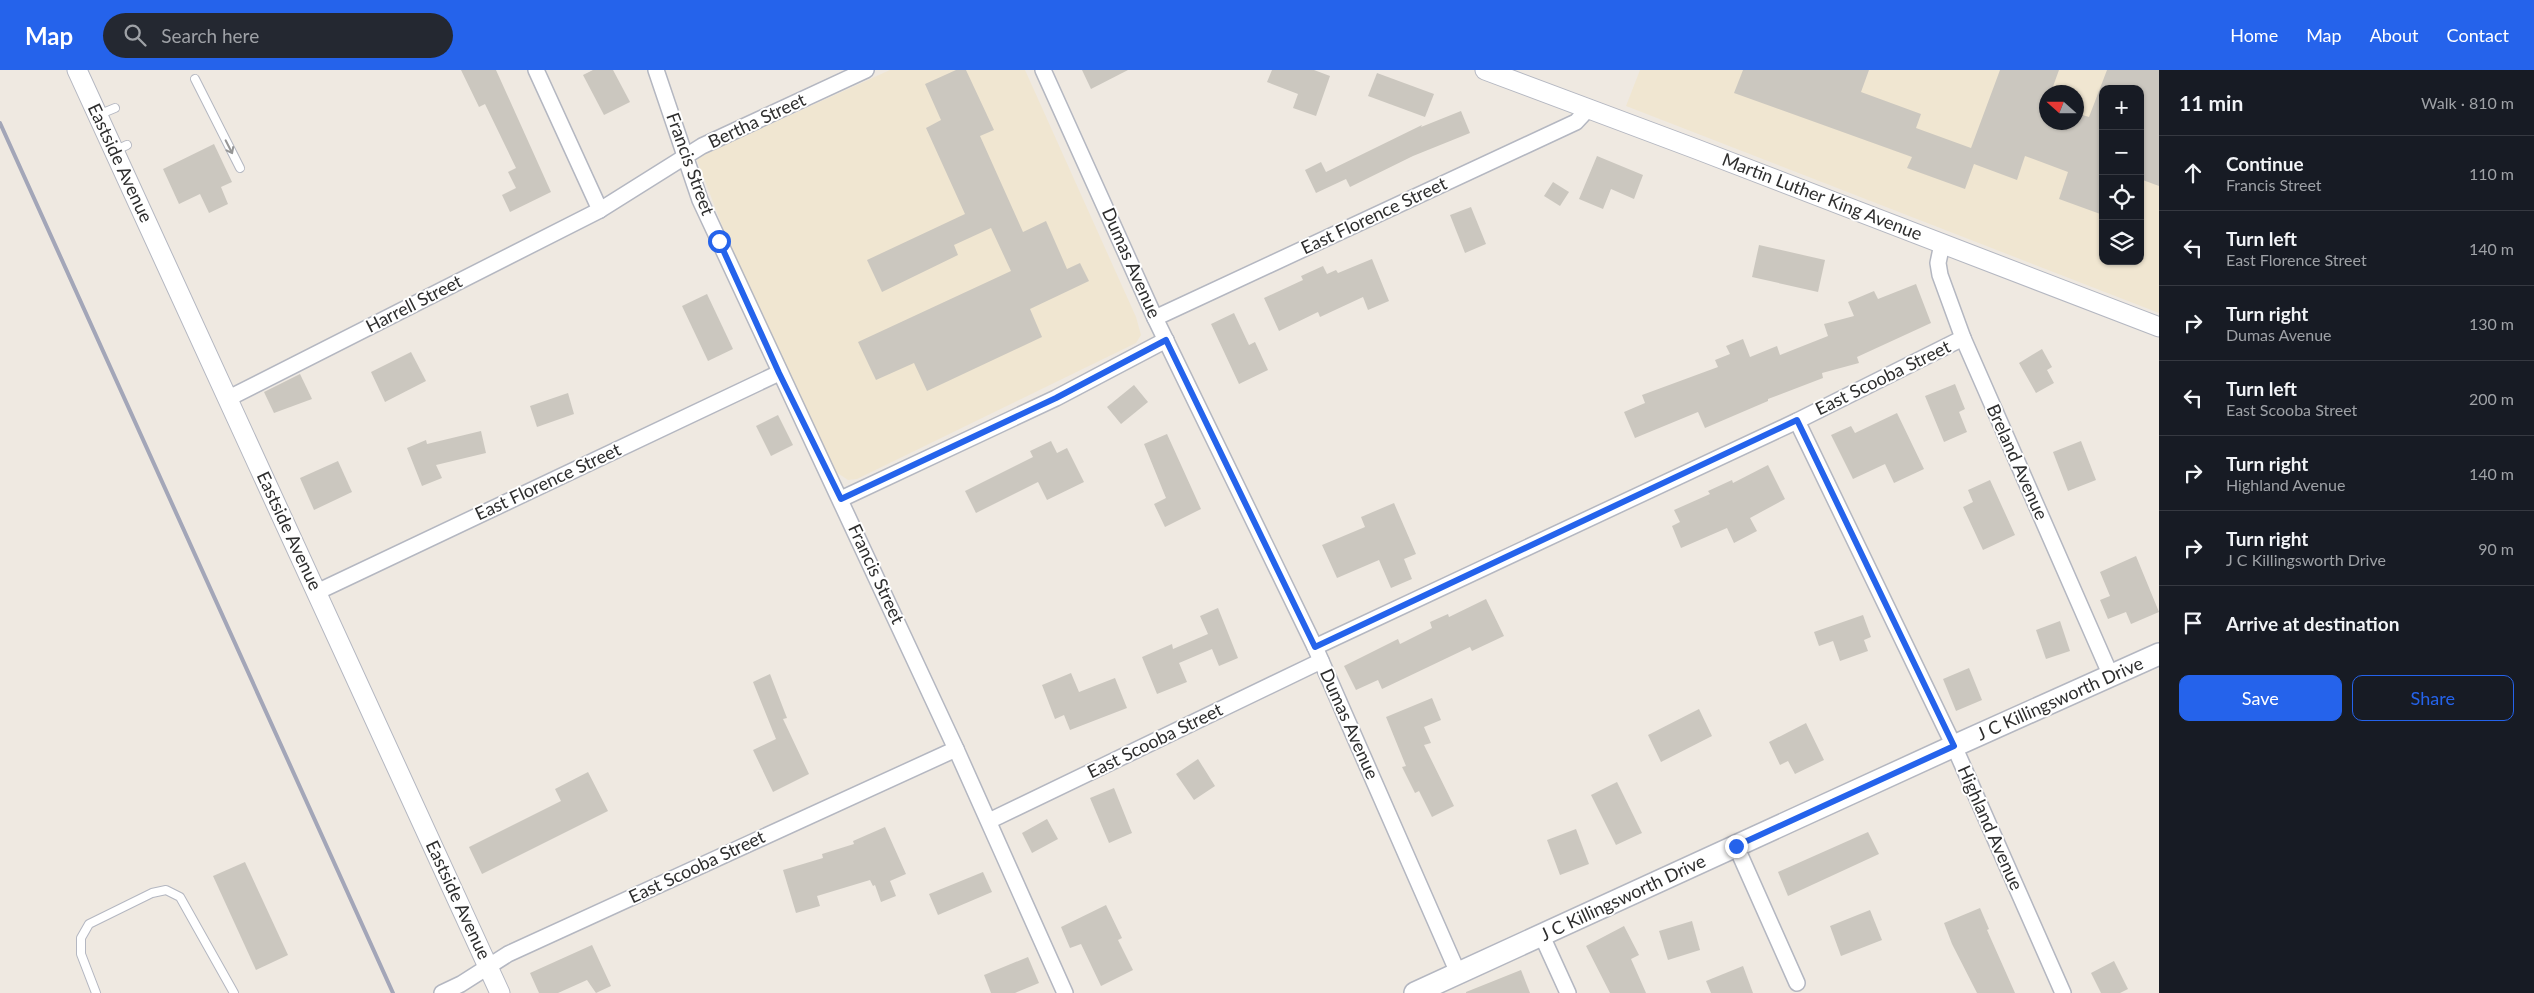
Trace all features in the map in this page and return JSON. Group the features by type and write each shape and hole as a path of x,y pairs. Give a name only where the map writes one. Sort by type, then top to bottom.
{"main road":[{"name":"J C Killingsworth Drive","path":"1416,993 2159,654"}],"street":[{"name":"Eastside Avenue","path":"77,70 97,115 120,148 227,399 500,993"},
{"path":"536,70 600,210"},
{"name":"Francis Street","path":"656,70 700,200 779,373 841,499 990,821 1065,993"},
{"name":"Bertha Street","path":"600,210 702,146 866,70"},
{"name":"Dumas Avenue","path":"1043,70 1166,340 1318,654 1458,973"},
{"name":"Martin Luther King Avenue","path":"1485,70 1589,108 2159,327"},
{"name":"East Florence Street","path":"1156,318 1576,122 1589,108"},
{"name":"Harrell Street","path":"227,399 600,210"},
{"name":"Breland Avenue","path":"1942,244 1938,263 1940,275 1963,338 2111,676"},
{"name":"East Scooba Street","path":"990,821 1318,654 1963,338"},
{"path":"841,499 1056,398 1166,340"},
{"name":"East Florence Street","path":"317,592 779,373"},
{"name":"Highland Avenue","path":"1797,420 1954,746 2063,993"},
{"name":"East Scooba Street","path":"442,993 461,984 508,954 956,749"},
{"path":"1736,846 1797,983"},
{"path":"1542,936 1568,993"}],"lane":[{"path":"195,79 240,168"},
{"path":"97,115 115,108"},
{"path":"96,993 81,954 81,938 89,924 152,893 166,890 180,897 234,993"}],"shaded area":[{"path":"890,70 1025,70 1136,317 1141,335 1136,343 857,479 848,480 836,472 731,249 697,160 700,156"},
{"path":"1640,70 2159,70 2159,313 1626,106"}],"building":[{"path":"461,70 496,70 551,192 510,212 502,195 516,188 508,172 516,168 485,104 479,107"},
{"path":"593,70 613,70 630,102 604,115 583,75"},
{"path":"956,70 966,70 994,130 980,136 1023,232 1046,221 1067,269 1080,263 1089,281 1030,309 1042,337 927,391 914,363 876,380 858,342 1011,271 991,228 954,245 958,255 882,292 867,260 965,214 926,128 941,120 925,84"},
{"path":"1082,70 1128,70 1091,89"},
{"path":"1272,70 1314,70 1330,76 1316,116 1293,108 1298,94 1267,82"},
{"path":"1743,70 1869,70 1861,92 1921,114 1916,128 1971,148 2000,70 2059,70 2054,85 2039,85 2039,130 2084,130 2084,115 2089,117 2099,91 2099,214 2059,199 2068,172 2025,156 2017,180 1974,164 1965,189 1907,168 1912,157 1734,93"},
{"path":"2107,70 2159,70 2159,186 2144,180 2144,85 2101,85"},
{"path":"1377,73 1434,94 1425,117 1368,96"},
{"path":"1461,111 1470,133 1413,156 1350,187 1346,179 1316,193 1305,170 1321,162 1326,172 1422,125 1421,127"},
{"path":"214,144 232,182 221,187 228,204 209,213 200,194 179,204 163,169"},
{"path":"1597,156 1643,175 1634,199 1611,189 1603,209 1579,199"},
{"path":"1553,182 1569,192 1560,206 1544,196"},
{"path":"1471,207 1486,244 1465,253 1450,215"},
{"path":"1759,245 1825,260 1818,292 1752,277"},
{"path":"1372,259 1389,301 1368,310 1363,297 1320,317 1318,312 1279,331 1264,298 1303,280 1301,276 1323,266 1327,274 1336,270 1338,273"},
{"path":"1916,284 1931,323 1857,357 1859,363 1822,373 1823,378 1768,399 1768,401 1705,428 1698,412 1635,438 1624,412 1645,403 1642,395 1718,367 1715,360 1730,354 1726,346 1743,339 1750,357 1777,346 1780,355 1828,336 1824,324 1854,316 1848,302 1874,291 1878,299"},
{"path":"707,294 733,349 708,361 682,306"},
{"path":"1234,313 1249,345 1255,342 1268,370 1239,384 1211,324"},
{"path":"2042,349 2052,367 2047,370 2054,383 2036,393 2019,363"},
{"path":"411,352 426,381 385,402 371,372"},
{"path":"300,374 312,399 274,413 264,392"},
{"path":"1955,384 1965,409 1959,412 1967,432 1944,442 1925,396"},
{"path":"1134,385 1148,402 1121,424 1107,407"},
{"path":"568,393 574,414 537,427 530,406"},
{"path":"1897,413 1924,469 1894,483 1885,464 1853,479 1831,435 1851,426 1855,433"},
{"path":"778,415 793,445 771,456 756,426"},
{"path":"481,431 486,453 436,465 442,478 422,486 407,448 426,440 427,444"},
{"path":"1167,434 1201,509 1165,527 1154,504 1166,498 1144,444"},
{"path":"1051,441 1057,453 1067,448 1084,482 1047,500 1038,482 976,513 965,491 1033,457 1030,451"},
{"path":"2081,441 2096,480 2068,491 2053,452"},
{"path":"338,461 352,492 314,510 300,478"},
{"path":"1768,465 1785,499 1750,518 1757,531 1734,543 1727,528 1681,548 1672,526 1680,522 1674,510 1710,494 1708,491 1732,480 1733,483"},
{"path":"1990,480 2015,535 1983,550 1963,507 1973,502 1968,490"},
{"path":"1394,503 1416,554 1404,559 1412,579 1391,588 1379,560 1337,578 1322,545 1365,527 1361,517"},
{"path":"2136,556 2159,612 2131,624 2126,612 2108,619 2100,600 2110,596 2100,572"},
{"path":"1486,599 1504,636 1472,651 1470,647 1382,689 1378,680 1356,690 1344,666 1398,639 1400,644 1432,628 1430,622 1448,614 1449,617"},
{"path":"1218,608 1238,658 1219,666 1212,649 1179,663 1187,682 1157,694 1142,657 1172,644 1173,649 1208,634 1200,616"},
{"path":"1863,615 1871,637 1864,640 1868,651 1840,661 1833,641 1819,646 1814,632"},
{"path":"2060,621 2070,651 2046,659 2036,630"},
{"path":"1969,668 1982,700 1956,711 1943,679"},
{"path":"1071,673 1079,692 1115,678 1127,708 1070,730 1064,715 1055,719 1042,685"},
{"path":"770,674 787,718 783,719 809,774 773,792 753,750 776,739 753,682"},
{"path":"1432,698 1441,720 1424,727 1431,743 1424,745 1454,806 1432,817 1419,791 1415,793 1402,767 1406,766 1386,717"},
{"path":"1699,709 1712,736 1661,762 1648,735"},
{"path":"1806,723 1824,760 1795,774 1788,761 1780,765 1769,742"},
{"path":"1198,759 1215,786 1194,800 1176,774"},
{"path":"588,772 608,811 482,874 469,847 561,801 555,789"},
{"path":"1617,782 1642,833 1616,845 1591,795"},
{"path":"1114,788 1132,833 1109,843 1090,798"},
{"path":"1047,819 1058,839 1032,853 1022,833"},
{"path":"885,827 906,874 890,881 896,896 881,902 875,885 873,886 870,880 817,896 820,906 796,913 783,870 823,858 822,854 854,844 853,841"},
{"path":"1576,829 1589,864 1560,875 1547,840"},
{"path":"1868,832 1879,854 1788,896 1778,872"},
{"path":"245,862 288,955 256,970 213,876"},
{"path":"983,872 992,892 938,915 929,894"},
{"path":"1106,905 1122,938 1118,940 1133,970 1101,986 1081,944 1070,948 1061,927"},
{"path":"1980,908 1989,929 1987,930 2015,993 1977,993 1952,944 1944,923"},
{"path":"1870,910 1882,940 1841,956 1830,926"},
{"path":"1692,921 1700,950 1668,960 1659,931"},
{"path":"1624,926 1639,955 1631,959 1646,993 1610,993 1586,946"},
{"path":"592,945 611,986 596,993 587,980 558,993 539,993 530,973"},
{"path":"1028,957 1039,983 1015,993 991,993 984,975"},
{"path":"2114,961 2128,989 2120,993 2101,993 2091,973"},
{"path":"1743,966 1753,993 1711,993 1706,981"},
{"path":"1521,970 1530,993 1466,993 1466,992"}],"railway":[{"path":"0,123 393,993"}],"route":[{"path":"719,241 779,373 841,499 1056,398 1166,340 1315,647 1797,420 1954,746 1736,846"}]}
